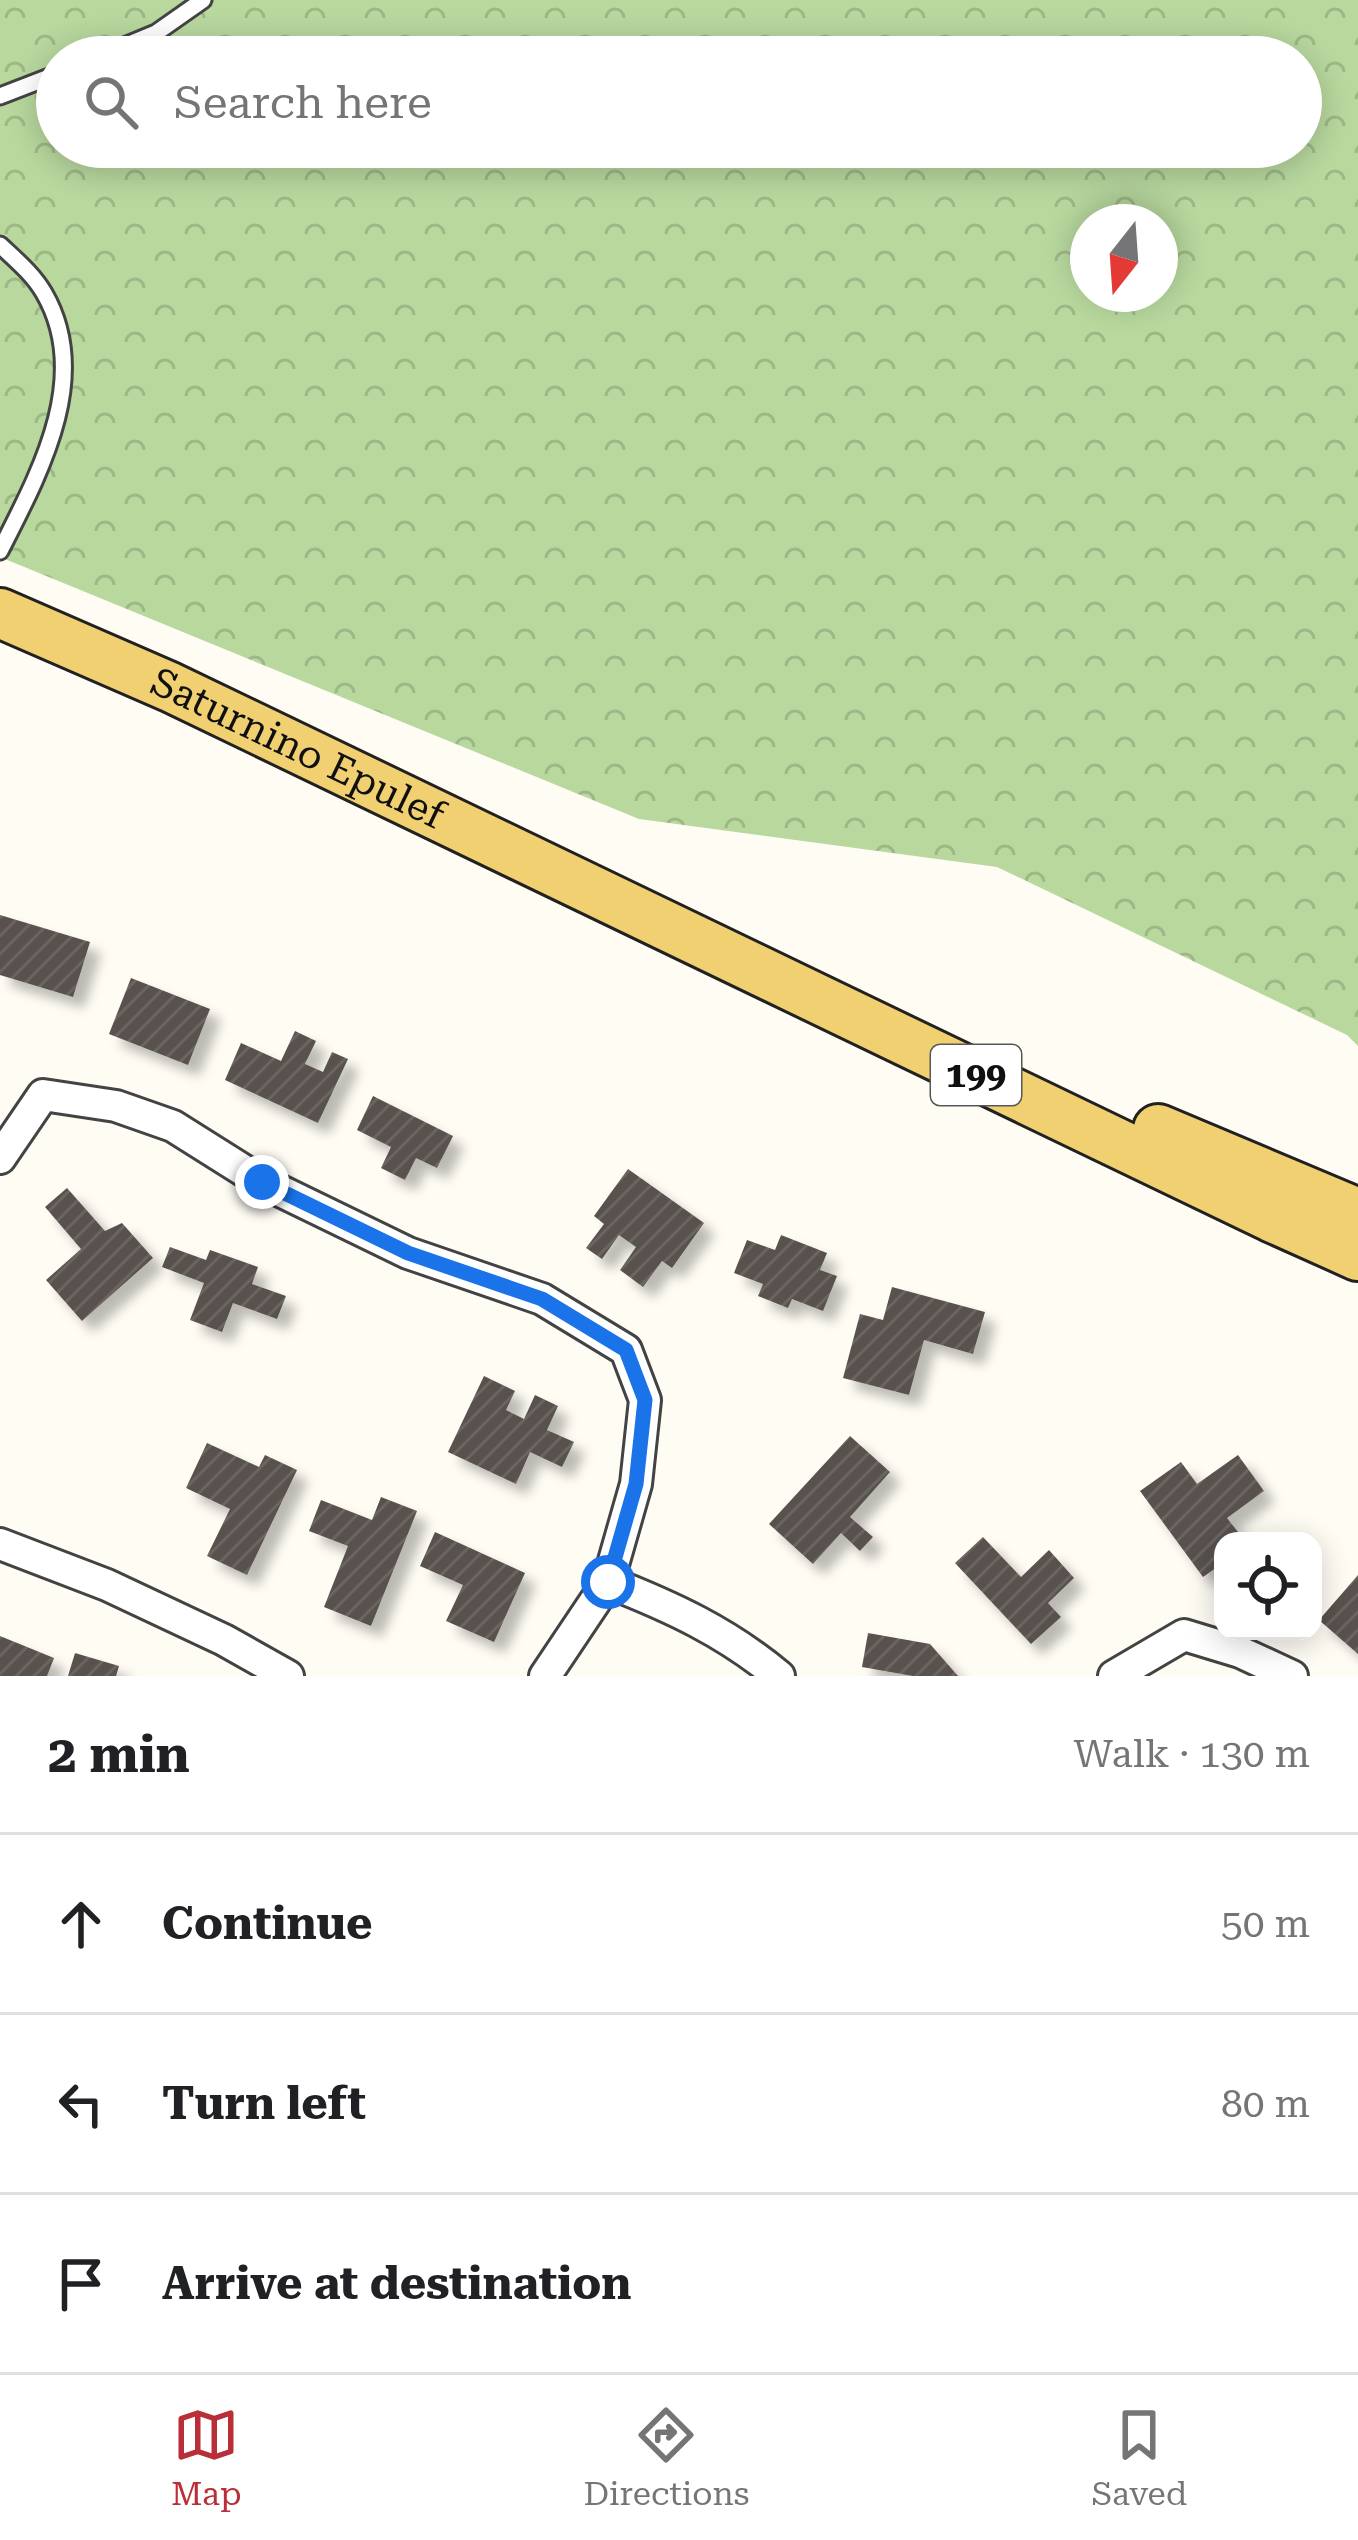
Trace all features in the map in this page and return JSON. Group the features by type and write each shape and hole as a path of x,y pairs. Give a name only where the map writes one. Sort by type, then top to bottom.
{"main road":[{"name":"Saturnino Epulef","path":"0,613 170,687 1358,1256"},
{"name":"Saturnino Epulef","path":"594,892 1358,1213"}],"street":[{"path":"0,1158 43,1095 116,1106 173,1126 262,1182 408,1253 542,1299 626,1350 645,1400 636,1484 608,1582 544,1676"},
{"path":"0,1544 107,1585 288,1676"},
{"path":"608,1582 672,1607 747,1649 779,1676"},
{"path":"1114,1676 1184,1635 1240,1652 1292,1676"}],"lane":[{"path":"149,36 203,0"},
{"path":"0,96 36,82"},
{"path":"0,245 44,292 60,334 64,376 40,472 0,551"}],"green space":[{"path":"0,0 1358,0 1358,1046 1347,1035 997,867 639,819 0,557"}],"building":[{"path":"0,915 90,942 73,997 0,975"},
{"path":"131,978 210,1009 188,1065 109,1034"},
{"path":"295,1031 316,1041 305,1064 323,1072 332,1052 348,1059 318,1123 225,1080 241,1043 281,1061"},
{"path":"373,1096 453,1136 437,1168 416,1158 405,1180 381,1168 391,1147 357,1130"},
{"path":"628,1169 704,1223 672,1268 662,1261 643,1287 620,1270 636,1247 619,1235 602,1259 586,1248 604,1224 594,1216"},
{"path":"67,1188 105,1231 122,1223 153,1258 82,1321 46,1280 81,1249 45,1207"},
{"path":"781,1235 827,1253 820,1270 837,1276 823,1311 792,1299 788,1308 758,1296 763,1284 734,1273 747,1240 775,1250"},
{"path":"170,1247 206,1260 210,1250 258,1267 252,1284 286,1296 277,1319 233,1303 222,1332 190,1320 204,1283 162,1267"},
{"path":"892,1287 985,1312 973,1354 924,1340 909,1395 843,1378 860,1314 883,1320"},
{"path":"484,1376 515,1391 506,1410 524,1419 535,1395 558,1406 547,1430 574,1442 562,1467 530,1452 516,1484 448,1452"},
{"path":"850,1436 890,1472 850,1517 873,1537 860,1551 841,1533 813,1564 769,1524"},
{"path":"207,1443 259,1467 265,1455 297,1470 247,1575 207,1556 230,1509 186,1488"},
{"path":"1238,1455 1264,1491 1227,1518 1238,1532 1214,1532 1214,1569 1203,1577 1140,1491 1181,1462 1197,1484"},
{"path":"381,1497 417,1511 371,1626 324,1607 348,1546 309,1531 321,1500 372,1520"},
{"path":"435,1532 525,1573 494,1642 446,1621 463,1585 420,1566"},
{"path":"983,1537 1021,1577 1049,1550 1074,1578 1048,1603 1061,1617 1031,1644 955,1563"},
{"path":"1358,1575 1358,1654 1322,1623 1322,1617"},
{"path":"868,1633 930,1644 958,1676 913,1676 862,1667"},
{"path":"0,1636 54,1658 47,1676 0,1676"},
{"path":"75,1653 119,1666 116,1676 68,1676"}],"route":[{"path":"262,1182 408,1253 542,1299 626,1350 645,1400 636,1484 608,1582"}]}
